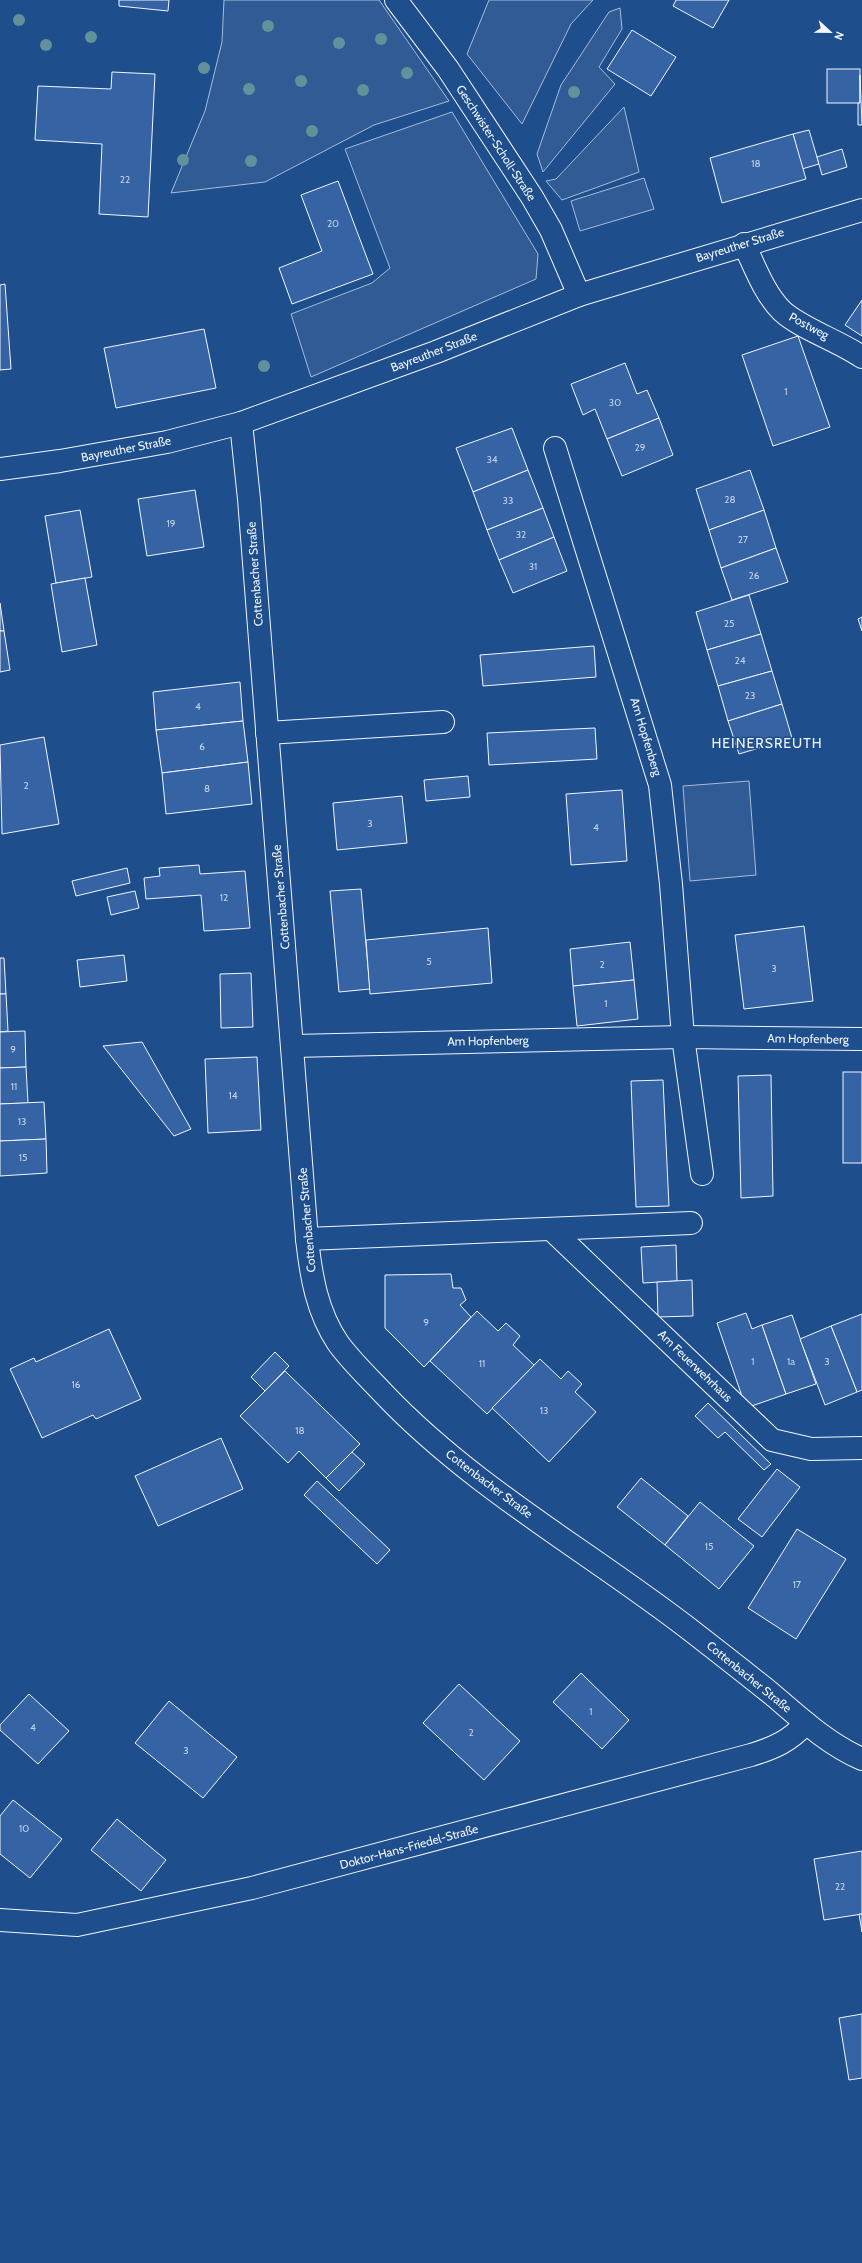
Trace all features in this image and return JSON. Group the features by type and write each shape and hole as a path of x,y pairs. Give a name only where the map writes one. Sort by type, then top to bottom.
{"street":[{"name":"Geschwister-Scholl-Straße","path":"396,0 448,69 532,197 551,230 579,295"},
{"name":"Bayreuther Straße","path":"0,469 60,461 167,442 241,423 436,352 579,295 744,244 862,210"},
{"name":"Postweg","path":"744,244 768,294 782,312 798,322 838,341 862,357"},
{"name":"Cottenbacher Straße","path":"241,423 249,499 307,1239 314,1286 328,1325 338,1343 355,1363 404,1415 436,1444 482,1480 692,1631 825,1738 862,1759"},
{"name":"Am Hopfenberg","path":"555,448 660,785 671,884 683,1037"},
{"path":"267,733 442,722"},
{"path":"683,1037 702,1174"},
{"name":"Am Hopfenberg","path":"293,1046 683,1037 862,1039"},
{"path":"307,1239 552,1230 691,1223"},
{"name":"Am Feuerwehrhaus","path":"552,1230 772,1440 811,1449 862,1448"},
{"name":"Doktor-Hans-Friedel-Straße","path":"0,1920 77,1925 274,1883 751,1756 778,1747 794,1737 806,1723"}],"shaded area":[{"path":"224,0 379,0 449,101 374,125 265,182 171,193 205,111 222,42"},
{"path":"489,0 593,0 571,24 522,124 467,54"},
{"path":"620,8 622,29 599,67 615,84 543,172 537,154 561,85 609,12"},
{"path":"624,107 639,172 562,200 546,181 556,179"},
{"path":"452,112 538,254 536,279 311,377 291,314 372,283 390,268 345,149"},
{"path":"644,178 654,209 580,231 571,201"},
{"path":"749,781 756,875 690,881 683,786"}],"building":[{"path":"119,0 169,0 168,11 119,6"},
{"path":"676,0 729,0 713,28 673,6"},
{"path":"632,30 676,57 651,96 607,69"},
{"path":"827,69 860,69 860,103 827,103"},
{"path":"112,72 155,74 148,217 99,214 102,144 35,140 38,86 111,89"},
{"path":"860,75 862,125 858,125 858,103 860,103"},
{"path":"809,130 819,164 802,169 793,134"},
{"path":"793,134 806,179 722,203 710,158"},
{"path":"842,149 847,167 822,175 817,157"},
{"path":"338,181 373,274 292,304 279,268 322,251 301,195"},
{"path":"5,284 11,369 0,370 0,285"},
{"path":"862,300 862,336 845,325"},
{"path":"204,329 216,388 116,408 104,348"},
{"path":"798,336 830,427 773,446 742,355"},
{"path":"625,363 637,394 647,390 659,418 607,439 595,409 583,415 571,384"},
{"path":"659,418 673,455 622,476 607,439"},
{"path":"512,428 528,470 473,492 456,448"},
{"path":"528,470 543,508 487,530 473,492"},
{"path":"750,470 764,510 709,530 696,489"},
{"path":"195,490 204,547 147,556 138,499"},
{"path":"543,508 554,537 499,560 487,530"},
{"path":"80,510 92,577 56,583 45,516"},
{"path":"764,510 776,548 721,568 709,530"},
{"path":"554,537 567,571 513,593 499,560"},
{"path":"776,548 788,582 732,600 721,568"},
{"path":"85,578 97,645 62,652 51,584"},
{"path":"749,595 761,634 707,650 696,612"},
{"path":"0,603 4,631 0,631"},
{"path":"862,617 862,631 858,619"},
{"path":"0,631 4,631 10,670 0,672"},
{"path":"761,634 772,671 718,686 707,650"},
{"path":"594,646 596,677 483,686 480,655"},
{"path":"772,671 782,704 728,721 718,686"},
{"path":"240,682 243,721 156,730 153,692"},
{"path":"782,704 792,738 739,754 728,721"},
{"path":"243,721 248,762 162,773 156,730"},
{"path":"595,728 597,759 489,765 487,733"},
{"path":"44,737 59,824 2,834 0,745"},
{"path":"248,762 252,804 166,814 162,773"},
{"path":"468,776 470,797 426,801 424,780"},
{"path":"622,790 627,861 571,865 566,794"},
{"path":"402,796 407,843 337,850 333,803"},
{"path":"199,865 200,874 245,871 250,928 204,931 201,895 146,899 144,878 160,876 159,868"},
{"path":"127,868 130,883 76,896 72,881"},
{"path":"361,889 370,989 339,992 330,891"},
{"path":"135,891 139,908 111,915 107,897"},
{"path":"804,926 813,1001 744,1009 735,935"},
{"path":"488,928 492,983 370,994 366,940"},
{"path":"630,942 634,980 573,986 570,949"},
{"path":"124,955 127,981 80,987 77,960"},
{"path":"0,958 4,958 6,994 0,994"},
{"path":"251,973 253,1027 221,1028 220,974"},
{"path":"634,980 638,1019 577,1026 573,986"},
{"path":"0,994 6,994 8,1031 0,1032"},
{"path":"25,1031 26,1067 0,1068 0,1032"},
{"path":"142,1042 191,1129 174,1136 103,1046"},
{"path":"257,1057 261,1130 208,1133 205,1059"},
{"path":"26,1067 28,1103 0,1104 0,1068"},
{"path":"843,1072 862,1072 862,1163 843,1163"},
{"path":"771,1075 773,1196 741,1198 738,1076"},
{"path":"663,1080 669,1206 636,1207 631,1081"},
{"path":"44,1102 46,1139 0,1141 0,1104"},
{"path":"46,1139 47,1173 0,1176 0,1141"},
{"path":"676,1245 677,1281 643,1283 641,1247"},
{"path":"451,1274 453,1288 461,1288 466,1300 460,1305 471,1317 424,1367 385,1328 385,1275"},
{"path":"692,1280 693,1316 658,1317 657,1282"},
{"path":"477,1311 498,1331 506,1323 520,1336 513,1345 534,1365 487,1414 430,1361"},
{"path":"746,1313 752,1329 762,1325 786,1394 746,1408 717,1323"},
{"path":"862,1314 862,1390 857,1392 831,1326"},
{"path":"792,1315 816,1384 786,1394 762,1325"},
{"path":"831,1326 857,1392 825,1405 800,1339"},
{"path":"109,1329 141,1399 96,1419 93,1415 42,1438 10,1369 34,1358 36,1362"},
{"path":"275,1352 289,1366 265,1391 251,1377"},
{"path":"540,1359 561,1379 568,1371 582,1384 575,1392 596,1412 549,1462 492,1408"},
{"path":"285,1371 360,1444 326,1478 299,1451 288,1463 240,1416"},
{"path":"708,1403 771,1464 764,1470 725,1432 718,1438 695,1416"},
{"path":"221,1438 243,1489 158,1526 135,1476"},
{"path":"352,1452 365,1464 339,1491 326,1478"},
{"path":"777,1469 800,1487 762,1537 738,1519"},
{"path":"641,1478 688,1516 665,1545 617,1507"},
{"path":"317,1481 390,1550 377,1564 304,1495"},
{"path":"700,1502 754,1546 719,1589 665,1545"},
{"path":"797,1529 846,1559 796,1639 748,1608"},
{"path":"581,1673 629,1720 602,1749 553,1702"},
{"path":"459,1684 520,1741 484,1780 423,1723"},
{"path":"29,1694 69,1731 38,1764 0,1730 0,1725"},
{"path":"169,1701 237,1757 203,1798 135,1743"},
{"path":"13,1800 62,1839 30,1878 0,1854 0,1816"},
{"path":"117,1819 166,1860 141,1891 91,1850"},
{"path":"862,1851 862,1914 824,1920 814,1859"},
{"path":"859,1914 862,1914 862,1932"},
{"path":"862,2014 862,2078 849,2080 839,2018"}],"district":[{"name":"HEINERSREUTH","path":"767,743"}]}
